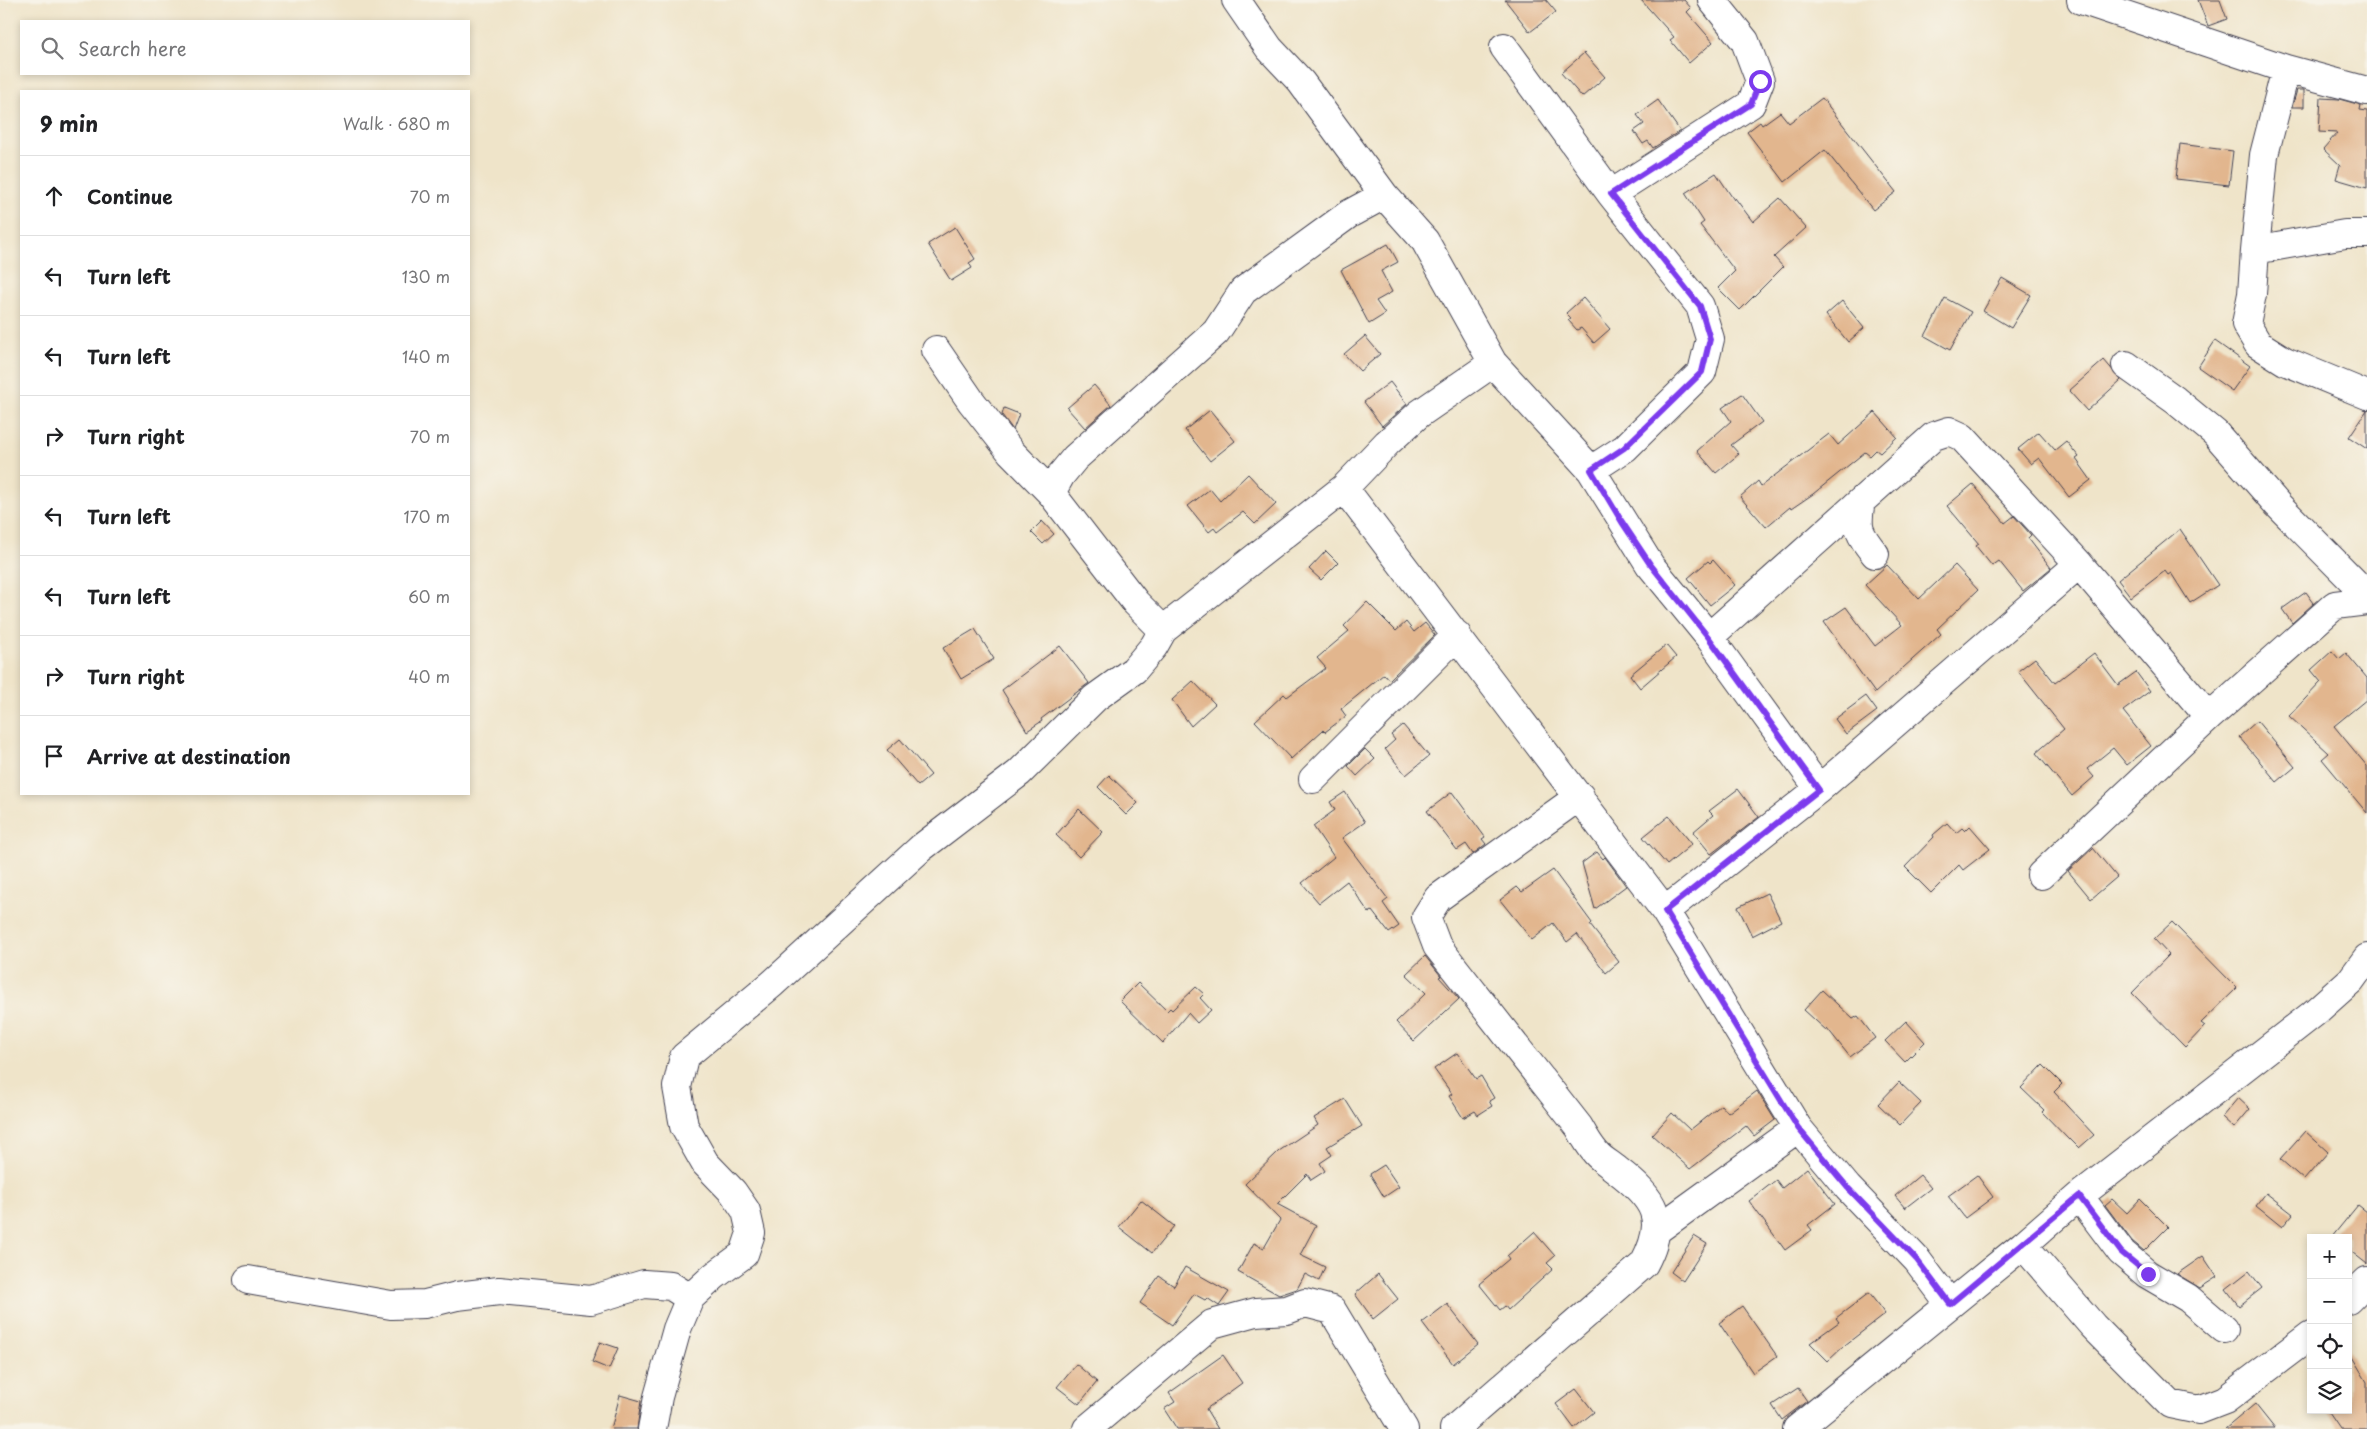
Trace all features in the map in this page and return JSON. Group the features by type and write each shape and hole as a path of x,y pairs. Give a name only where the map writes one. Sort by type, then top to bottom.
{"street":[{"path":"1236,0 1269,48 1301,82 1384,195 1425,241 1493,363 1591,470 1650,564 1709,638 1819,790"},
{"path":"1611,194 1751,104 1760,81 1745,41 1712,0"},
{"path":"2081,0 2286,70 2367,91"},
{"path":"1504,47 1611,194 1700,306 1710,339 1702,372 1624,448 1591,470"},
{"path":"2286,70 2264,155 2252,294 2246,324 2258,344 2285,361 2367,395"},
{"path":"1051,493 1060,475 1075,458 1216,332 1242,291 1349,214 1384,195"},
{"path":"2255,250 2345,234 2367,234"},
{"path":"936,350 971,401 1011,452 1051,493 1136,603 1162,630"},
{"path":"652,1429 658,1397 677,1329 690,1298 714,1276 744,1254 750,1233 746,1211 733,1192 705,1163 684,1126 677,1087 684,1058 772,984 921,848 1019,773 1095,698 1134,670 1154,646 1162,630 1344,488 1387,443 1419,414 1493,363"},
{"path":"2126,364 2214,433 2278,505 2367,595"},
{"path":"1709,638 1934,436 1949,431 1962,437 2079,564 2209,717"},
{"path":"1344,488 1580,796 1665,911 1798,1128 1848,1188 1917,1260 1950,1304"},
{"path":"1861,501 1857,522 1860,536 1876,554"},
{"path":"1665,911 1819,790 2079,564"},
{"path":"2041,875 2209,717 2335,605 2367,601"},
{"path":"1313,780 1456,635"},
{"path":"1454,1429 1644,1264 1651,1251 1657,1230 1657,1217 1643,1194 1637,1186 1597,1154 1579,1127 1437,946 1426,917 1438,898 1580,796"},
{"path":"1797,1429 2023,1245 2079,1196 2313,1014 2351,980 2367,958"},
{"path":"1657,1230 1798,1128"},
{"path":"2079,1196 2121,1252 2148,1274 2188,1298 2224,1328"},
{"path":"2023,1245 2093,1326 2170,1404 2199,1410 2225,1400 2307,1338"},
{"path":"248,1280 392,1305 425,1304 457,1296 499,1291 591,1300 644,1284 671,1286 690,1298"},
{"path":"2352,1296 2367,1281"},
{"path":"1087,1429 1212,1324 1256,1312 1287,1310 1305,1303 1332,1310 1404,1429"}],"building":[{"path":"1505,0 1546,0 1556,12 1530,32"},
{"path":"1641,0 1684,0 1691,8 1687,12 1713,42 1689,63 1670,40 1674,37"},
{"path":"2198,0 2220,0 2227,19 2208,26"},
{"path":"1584,53 1605,77 1582,97 1561,73"},
{"path":"2297,90 2304,90 2304,107 2292,107"},
{"path":"1822,98 1896,192 1873,210 1825,150 1785,182 1747,132 1760,122 1762,125 1780,112 1789,123"},
{"path":"2321,98 2339,99 2361,105 2360,110 2367,111 2367,188 2336,179 2340,165 2323,149 2337,133 2319,132"},
{"path":"1658,100 1680,131 1653,148 1648,141 1643,144 1634,131 1644,124 1637,115"},
{"path":"2180,144 2233,151 2229,185 2176,179"},
{"path":"1716,173 1734,200 1735,198 1753,222 1780,198 1806,228 1774,257 1783,267 1740,310 1718,288 1735,271 1700,225 1704,222 1685,193"},
{"path":"955,227 975,259 969,263 972,268 951,281 928,244"},
{"path":"1388,244 1398,262 1381,271 1392,292 1376,301 1385,314 1369,324 1341,270"},
{"path":"2002,278 2031,295 2011,328 1983,311"},
{"path":"1583,298 1610,329 1594,343 1581,328 1577,330 1568,320 1571,318 1566,313"},
{"path":"1945,298 1971,312 1950,350 1925,336"},
{"path":"1842,301 1864,328 1848,342 1826,315"},
{"path":"1365,336 1380,354 1360,371 1344,354"},
{"path":"2215,341 2250,366 2232,391 2198,367"},
{"path":"2104,360 2121,380 2087,411 2069,391"},
{"path":"1390,382 1407,404 1382,426 1364,402"},
{"path":"1094,385 1111,405 1085,428 1067,408"},
{"path":"1742,394 1762,422 1731,445 1739,454 1716,473 1697,451 1731,421 1722,408"},
{"path":"1004,408 1019,414 1013,430 1002,415"},
{"path":"1210,410 1235,441 1210,461 1185,430"},
{"path":"2367,410 2367,449 2349,437"},
{"path":"1875,412 1897,437 1880,453 1876,450 1870,456 1865,452 1813,494 1791,509 1790,507 1766,527 1740,497 1758,481 1761,486 1829,434 1838,445"},
{"path":"2039,432 2055,450 2066,441 2079,457 2076,459 2091,480 2069,497 2039,458 2031,464 2018,449"},
{"path":"1248,474 1276,504 1255,524 1243,512 1217,532 1214,528 1209,532 1188,506 1210,489 1220,501"},
{"path":"1973,484 2005,523 2014,516 2031,535 2028,538 2051,568 2023,591 1999,561 1992,566 1976,546 1979,544 1947,506"},
{"path":"1042,521 1054,534 1043,544 1031,532"},
{"path":"2180,529 2218,585 2190,603 2171,573 2168,575 2165,571 2131,597 2118,580"},
{"path":"1326,551 1338,563 1321,580 1309,569"},
{"path":"1713,560 1735,585 1710,605 1688,578 1708,561 1710,563"},
{"path":"1887,565 1919,599 1955,565 1978,590 1937,629 1941,634 1875,693 1824,622 1846,607 1875,646 1902,625 1865,585"},
{"path":"2306,592 2314,603 2292,623 2282,609"},
{"path":"1367,602 1396,631 1406,622 1414,632 1425,623 1435,635 1389,680 1384,674 1341,709 1346,716 1325,732 1323,730 1291,759 1255,721 1284,694 1287,697 1326,668 1317,658 1349,631 1344,626"},
{"path":"975,629 994,659 961,679 943,648"},
{"path":"1666,645 1676,657 1640,688 1630,675"},
{"path":"1060,646 1089,683 1027,731 1002,690"},
{"path":"2332,651 2339,659 2346,653 2367,678 2367,699 2334,726 2367,766 2367,813 2322,759 2329,753 2289,716 2321,682 2311,670"},
{"path":"2094,653 2118,685 2136,672 2150,691 2123,711 2151,746 2127,765 2113,748 2087,769 2094,777 2072,796 2036,753 2064,729 2018,671 2035,658 2055,683"},
{"path":"1193,681 1215,704 1191,726 1172,700"},
{"path":"1866,696 1877,711 1846,734 1835,719"},
{"path":"2257,721 2295,767 2277,782 2239,737"},
{"path":"1403,725 1429,756 1406,775 1385,749 1395,740 1391,735"},
{"path":"900,739 931,775 918,786 887,750"},
{"path":"1365,749 1375,759 1357,776 1348,766"},
{"path":"1109,775 1138,803 1126,815 1098,787"},
{"path":"1738,789 1759,817 1711,854 1693,832 1713,815 1709,811"},
{"path":"1345,792 1365,822 1342,838 1388,899 1383,903 1399,926 1389,933 1372,911 1369,913 1347,881 1319,903 1302,883 1334,857 1313,826 1335,810 1330,802"},
{"path":"1452,792 1485,837 1482,839 1486,844 1473,854 1466,844 1457,850 1427,811"},
{"path":"1079,809 1103,832 1079,857 1056,835"},
{"path":"1669,816 1692,844 1667,865 1643,837"},
{"path":"1947,823 1956,833 1962,828 1965,831 1970,826 1990,849 1963,870 1959,865 1931,893 1905,867 1934,837 1933,835"},
{"path":"2093,848 2117,877 2091,899 2068,871"},
{"path":"1597,852 1603,859 1605,857 1626,886 1595,909 1582,863"},
{"path":"1553,870 1592,923 1590,925 1619,962 1606,973 1577,934 1567,942 1553,923 1532,940 1500,900 1517,887 1522,892"},
{"path":"1767,893 1781,921 1752,936 1738,907"},
{"path":"2172,922 2237,988 2201,1023 2205,1026 2185,1047 2132,993 2169,955 2154,939"},
{"path":"1425,956 1441,976 1439,977 1459,999 1414,1041 1396,1022 1426,993 1406,974"},
{"path":"1138,983 1167,1011 1170,1008 1172,1010 1196,987 1204,994 1200,998 1211,1010 1197,1023 1188,1013 1163,1043 1120,1001"},
{"path":"1822,990 1853,1019 1858,1016 1875,1038 1850,1057 1827,1028 1826,1030 1804,1010"},
{"path":"1906,1021 1925,1042 1905,1062 1885,1041"},
{"path":"1457,1053 1476,1079 1481,1076 1494,1098 1489,1101 1492,1106 1478,1115 1475,1111 1463,1118 1449,1096 1452,1094 1434,1069"},
{"path":"2043,1065 2062,1084 2054,1092 2094,1135 2079,1148 2069,1140 2042,1112 2044,1110 2021,1088"},
{"path":"1899,1082 1921,1103 1900,1125 1878,1104"},
{"path":"1757,1091 1775,1120 1754,1136 1746,1126 1690,1169 1652,1135 1672,1113 1690,1130 1721,1105 1728,1113"},
{"path":"2238,1098 2250,1109 2234,1128 2222,1117"},
{"path":"1345,1099 1362,1126 1327,1147 1332,1155 1320,1163 1325,1171 1311,1180 1307,1174 1277,1204 1316,1225 1300,1255 1325,1267 1319,1281 1305,1274 1297,1289 1279,1295 1238,1272 1254,1243 1264,1248 1280,1220 1245,1184 1279,1151 1318,1125 1314,1118"},
{"path":"2305,1131 2328,1152 2304,1180 2280,1159"},
{"path":"1384,1165 1399,1187 1384,1197 1370,1174"},
{"path":"1807,1168 1835,1204 1808,1225 1812,1230 1785,1250 1749,1201 1776,1180 1782,1188"},
{"path":"1920,1175 1931,1188 1905,1208 1895,1196"},
{"path":"1977,1175 1993,1197 1965,1218 1948,1196"},
{"path":"2266,1193 2293,1214 2282,1227 2256,1206"},
{"path":"2112,1199 2127,1213 2140,1199 2168,1227 2144,1251 2132,1241 2105,1205"},
{"path":"1141,1200 1174,1226 1152,1253 1119,1227"},
{"path":"2358,1205 2367,1212 2367,1264 2352,1252 2352,1234 2334,1234"},
{"path":"1534,1232 1555,1256 1547,1263 1553,1269 1508,1310 1505,1306 1500,1310 1479,1284 1509,1259 1507,1256"},
{"path":"1694,1236 1707,1244 1683,1281 1671,1272"},
{"path":"2203,1256 2217,1277 2200,1288 2177,1274"},
{"path":"1185,1267 1229,1292 1219,1306 1207,1298 1205,1300 1194,1294 1172,1325 1140,1303 1159,1276 1174,1286"},
{"path":"2249,1271 2262,1288 2239,1306 2226,1289"},
{"path":"1378,1274 1398,1299 1373,1319 1355,1294"},
{"path":"1869,1293 1885,1314 1845,1345 1828,1361 1810,1343 1839,1322 1836,1318"},
{"path":"1447,1304 1478,1344 1453,1364 1422,1323"},
{"path":"1742,1306 1777,1356 1753,1373 1719,1323"},
{"path":"600,1342 618,1348 609,1369 592,1362"},
{"path":"1223,1355 1242,1383 1206,1409 1218,1429 1177,1429 1164,1409 1175,1402 1169,1393"},
{"path":"2352,1357 2367,1382 2367,1429 2340,1429 2330,1414 2352,1414"},
{"path":"1076,1364 1097,1382 1079,1404 1057,1387"},
{"path":"1798,1388 1807,1401 1782,1420 1772,1405"},
{"path":"1576,1389 1594,1412 1574,1428 1556,1404"},
{"path":"620,1395 641,1401 637,1429 611,1429"},
{"path":"2255,1404 2275,1429 2225,1429"}],"route":[{"path":"1760,81 1751,104 1611,194 1700,306 1710,339 1702,372 1624,448 1591,470 1650,564 1709,638 1819,790 1665,911 1798,1128 1848,1188 1917,1260 1950,1304 2023,1245 2079,1196 2121,1252 2148,1274"}]}
